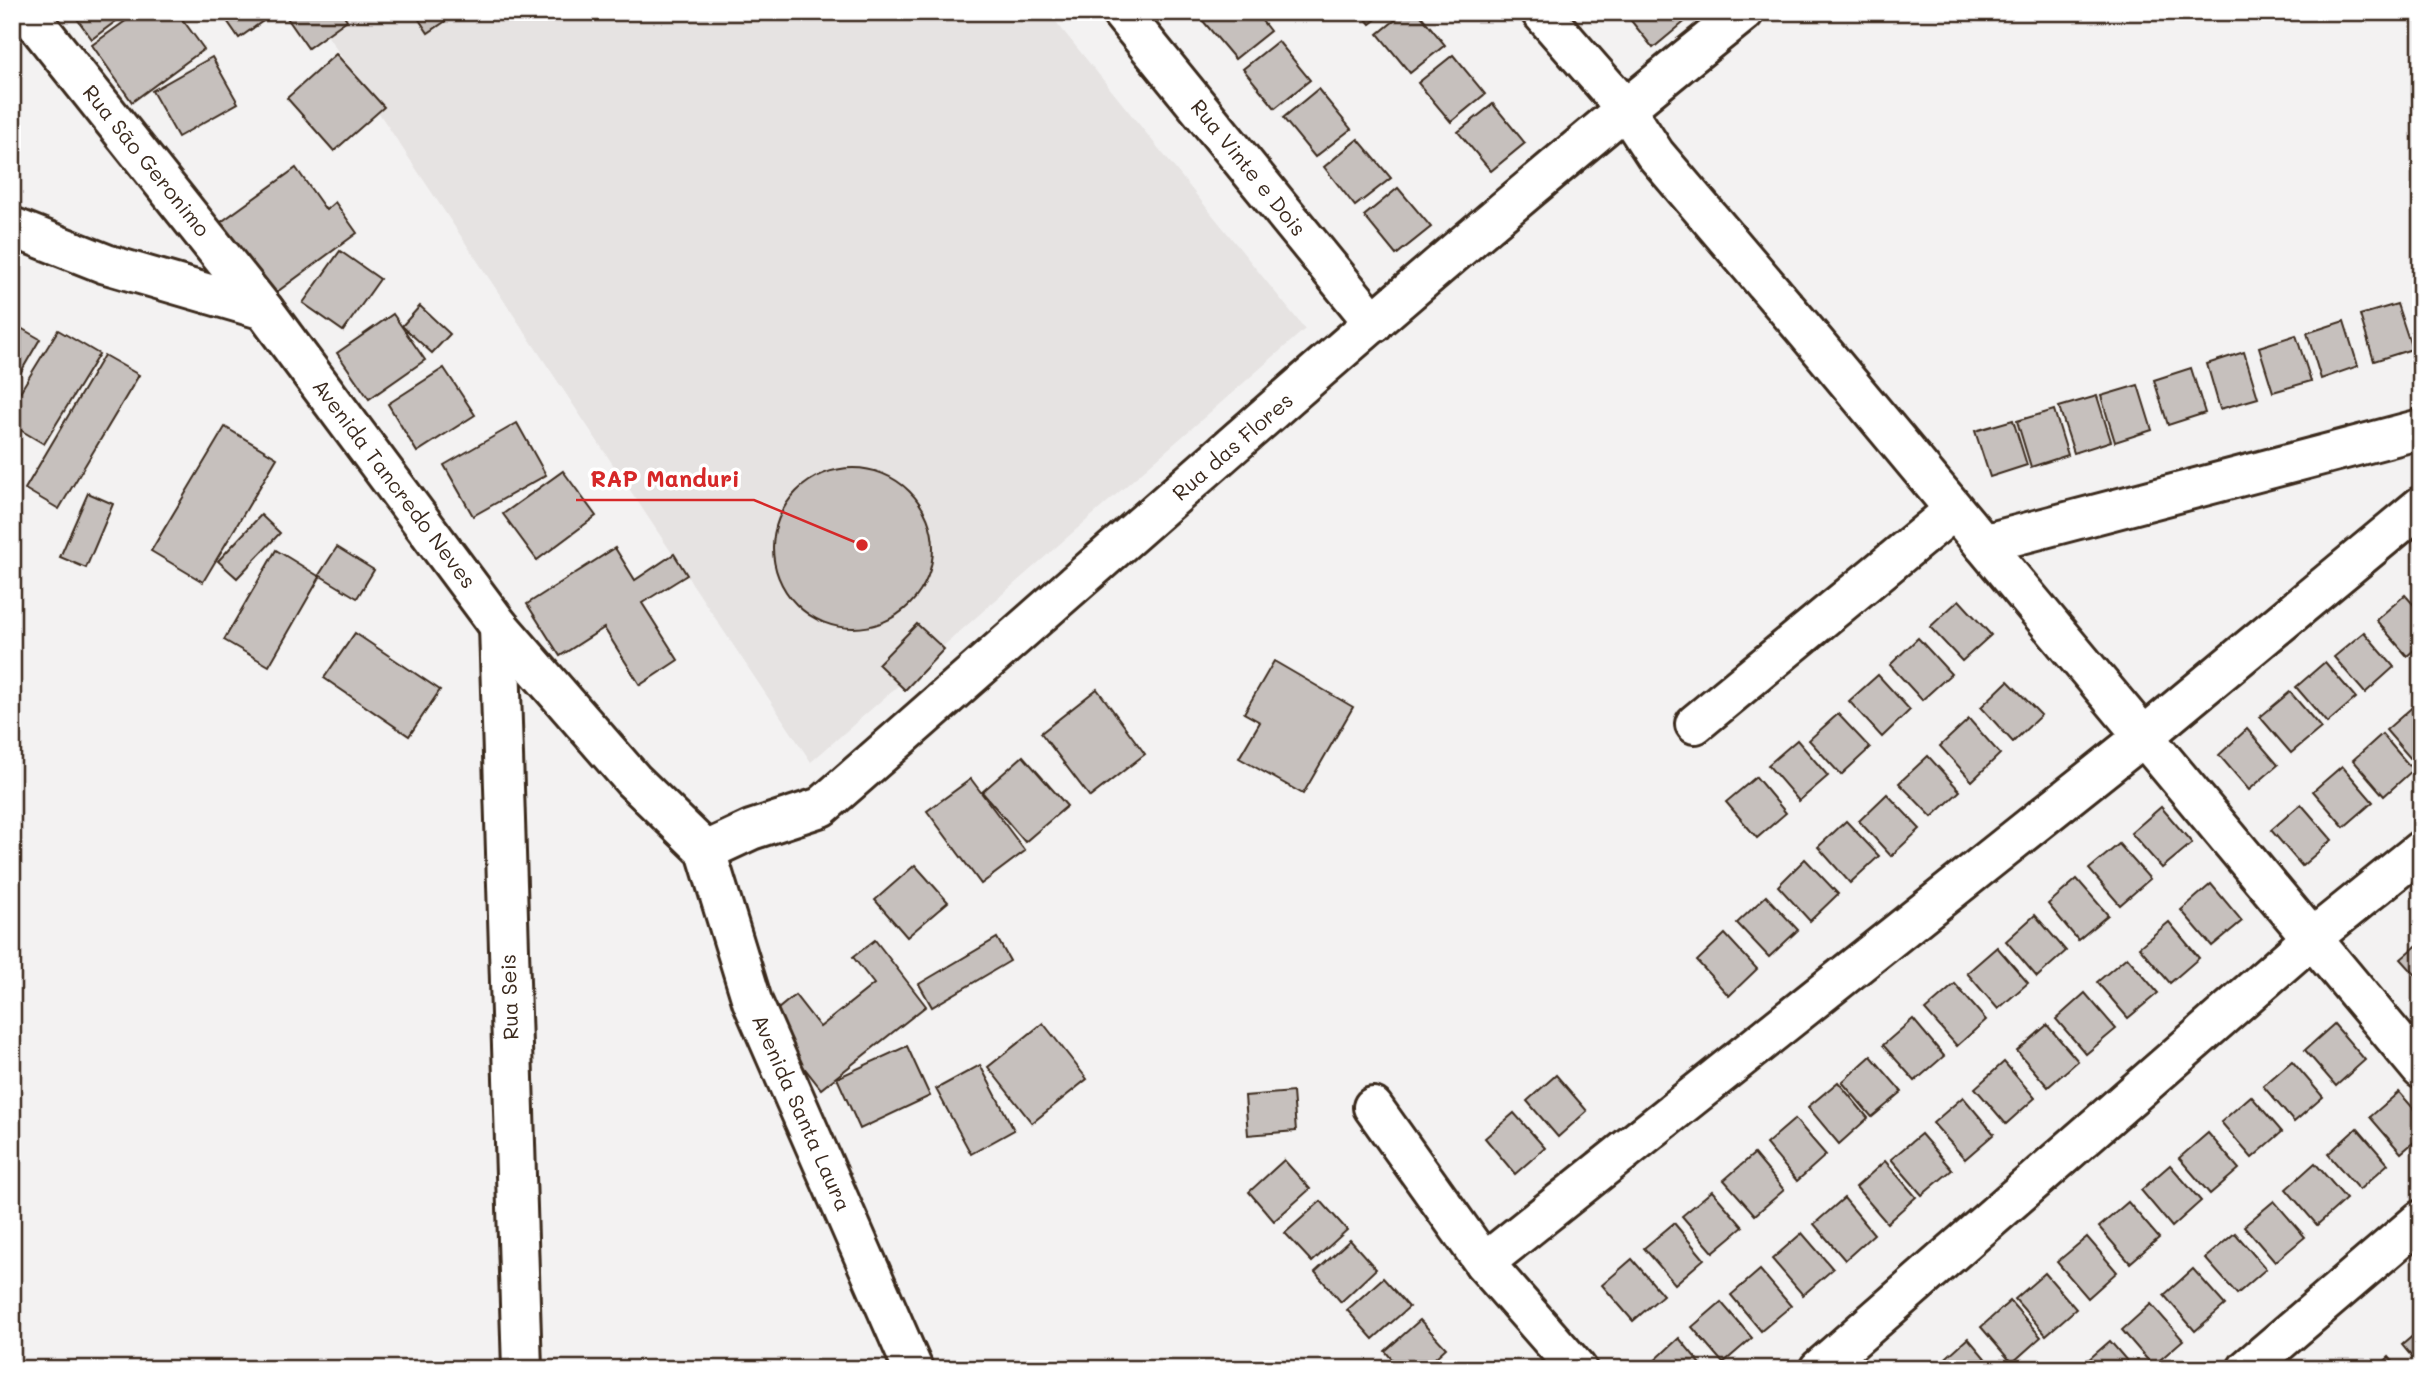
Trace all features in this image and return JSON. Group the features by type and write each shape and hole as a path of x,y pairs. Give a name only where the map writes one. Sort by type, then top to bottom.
{"street":[{"name":"Rua São Geronimo","path":"27,12 264,310"},
{"name":"Rua Vinte e Dois","path":"1121,12 1374,323"},
{"path":"1541,12 1625,108 1655,154 2421,1069"},
{"name":"Rua das Flores","path":"706,851 751,830 821,807 1374,323 1625,108 1744,12"},
{"path":"12,227 106,264 264,310"},
{"name":"Avenida Tancredo Neves","path":"264,310 499,626 633,780 706,851"},
{"path":"1983,544 2421,429"},
{"path":"1484,1263 2144,737 2421,506"},
{"path":"1695,724 1954,510"},
{"name":"Rua Seis","path":"499,626 522,1369"},
{"path":"1819,1369 2312,938 2421,850"},
{"name":"Avenida Santa Laura","path":"706,851 752,1000 913,1369"},
{"path":"1373,1107 1484,1263 1577,1369"},
{"path":"2247,1369 2421,1220"}],"shaded area":[{"path":"347,12 1048,12 1305,329 811,762 325,32"}],"building":[{"path":"72,12 128,12 92,39"},
{"path":"138,12 177,12 204,49 132,102 92,45"},
{"path":"221,12 276,12 239,38"},
{"path":"283,12 342,12 347,20 308,48"},
{"path":"414,12 455,12 456,14 428,33"},
{"path":"1213,12 1255,12 1270,31 1235,59 1203,21"},
{"path":"1360,12 1385,12 1370,24"},
{"path":"1405,12 1418,12 1445,45 1410,73 1378,34"},
{"path":"1624,12 1682,12 1688,19 1653,48"},
{"path":"1278,41 1310,80 1275,108 1243,69"},
{"path":"336,54 384,107 334,151 287,98"},
{"path":"1453,55 1485,94 1451,122 1418,83"},
{"path":"212,57 238,103 178,137 152,91"},
{"path":"1318,89 1351,129 1315,157 1283,118"},
{"path":"1493,104 1525,143 1491,171 1458,132"},
{"path":"1358,139 1391,178 1355,206 1324,167"},
{"path":"296,168 326,210 335,202 357,233 270,297 217,225"},
{"path":"1398,188 1431,227 1396,255 1364,216"},
{"path":"340,251 380,279 343,331 303,303"},
{"path":"2421,298 2421,328 2412,300"},
{"path":"2397,304 2412,349 2374,361 2360,315"},
{"path":"420,306 450,334 432,353 402,326"},
{"path":"393,314 425,360 369,399 337,353"},
{"path":"2344,321 2358,366 2321,379 2307,333"},
{"path":"12,323 40,339 12,387"},
{"path":"58,330 99,354 44,444 12,425 12,405"},
{"path":"2296,335 2311,381 2273,392 2259,347"},
{"path":"2244,352 2258,398 2220,409 2207,364"},
{"path":"104,355 139,375 59,509 25,489"},
{"path":"444,368 475,415 417,452 388,404"},
{"path":"2191,368 2205,413 2168,425 2154,380"},
{"path":"2138,385 2152,430 2115,442 2101,396"},
{"path":"2097,396 2111,441 2074,453 2059,407"},
{"path":"2054,410 2068,455 2031,467 2017,421"},
{"path":"2013,420 2027,465 1990,477 1975,431"},
{"path":"517,423 546,475 473,516 444,465"},
{"path":"225,427 277,458 203,582 151,551"},
{"path":"853,468 884,474 910,491 927,517 933,548 927,579 910,605 884,622 853,628 822,622 796,605 779,579 773,548 779,517 796,491 822,474"},
{"path":"563,471 596,516 537,560 503,514"},
{"path":"88,493 113,504 86,568 60,557"},
{"path":"261,515 280,533 237,578 218,561"},
{"path":"337,547 374,570 357,598 319,575"},
{"path":"615,548 635,580 674,554 687,575 642,603 678,660 640,685 604,628 560,656 527,604"},
{"path":"276,550 320,577 269,666 224,640"},
{"path":"2405,595 2421,613 2421,644 2407,656 2376,620"},
{"path":"1959,600 1991,635 1962,661 1930,627"},
{"path":"917,624 944,649 905,690 878,664"},
{"path":"2364,632 2394,667 2365,693 2334,657"},
{"path":"355,633 440,690 409,736 324,678"},
{"path":"1918,638 1951,674 1922,700 1890,665"},
{"path":"1274,661 1353,707 1303,794 1239,758 1260,722 1244,713"},
{"path":"2325,662 2356,698 2327,723 2296,687"},
{"path":"1878,675 1910,710 1882,737 1849,701"},
{"path":"2008,681 2041,715 2013,742 1981,707"},
{"path":"1097,689 1145,754 1090,797 1041,733"},
{"path":"2290,692 2321,728 2291,753 2260,717"},
{"path":"2416,704 2421,710 2421,763 2417,766 2386,730"},
{"path":"1838,714 1870,748 1841,775 1809,740"},
{"path":"1969,719 2000,754 1972,781 1940,746"},
{"path":"2247,729 2278,765 2249,790 2219,755"},
{"path":"2382,734 2413,770 2384,796 2353,760"},
{"path":"1797,740 1828,776 1799,801 1768,765"},
{"path":"1023,756 1067,806 1025,842 982,792"},
{"path":"1928,756 1960,791 1932,817 1899,783"},
{"path":"2342,766 2373,802 2344,827 2313,791"},
{"path":"1756,777 1786,813 1757,838 1726,802"},
{"path":"971,779 1025,851 981,884 927,811"},
{"path":"1887,794 1920,829 1891,856 1859,821"},
{"path":"2301,804 2332,840 2302,866 2271,830"},
{"path":"2161,807 2192,843 2162,868 2131,833"},
{"path":"1846,821 1879,856 1850,883 1818,847"},
{"path":"2119,844 2150,879 2120,905 2089,869"},
{"path":"1805,859 1838,894 1810,921 1778,886"},
{"path":"915,865 948,902 907,937 875,900"},
{"path":"2077,879 2108,915 2078,940 2048,904"},
{"path":"2211,884 2242,921 2212,946 2181,910"},
{"path":"1766,896 1798,930 1769,957 1737,923"},
{"path":"2035,915 2066,951 2037,977 2006,941"},
{"path":"2169,922 2199,958 2170,983 2139,947"},
{"path":"1725,934 1757,969 1729,996 1697,961"},
{"path":"997,938 1010,961 932,1007 919,984"},
{"path":"875,940 926,1006 821,1089 766,1019 795,995 820,1027 874,984 853,957"},
{"path":"2421,942 2421,981 2401,959"},
{"path":"1997,947 2028,983 1998,1009 1967,973"},
{"path":"2127,957 2158,993 2128,1018 2097,982"},
{"path":"1955,984 1986,1020 1957,1046 1925,1010"},
{"path":"2085,993 2116,1029 2086,1054 2056,1019"},
{"path":"1913,1019 1944,1056 1915,1081 1883,1045"},
{"path":"1043,1023 1087,1079 1032,1123 988,1067"},
{"path":"2334,1024 2365,1060 2336,1086 2305,1050"},
{"path":"2047,1025 2078,1061 2048,1087 2017,1051"},
{"path":"907,1046 930,1096 860,1129 837,1078"},
{"path":"1871,1056 1902,1092 1872,1117 1842,1082"},
{"path":"2292,1061 2323,1097 2294,1122 2263,1086"},
{"path":"2004,1062 2035,1098 2006,1124 1975,1088"},
{"path":"980,1065 1014,1130 971,1154 936,1089"},
{"path":"1556,1075 1587,1111 1558,1137 1527,1101"},
{"path":"1838,1082 1868,1118 1839,1144 1808,1107"},
{"path":"1293,1092 1296,1131 1248,1135 1245,1096"},
{"path":"2399,1092 2421,1117 2421,1136 2401,1153 2370,1117"},
{"path":"2251,1096 2282,1132 2252,1158 2221,1122"},
{"path":"1963,1097 1994,1134 1965,1159 1933,1123"},
{"path":"1514,1113 1545,1148 1515,1174 1485,1138"},
{"path":"1795,1119 1826,1155 1797,1181 1766,1144"},
{"path":"2357,1128 2388,1164 2359,1190 2328,1154"},
{"path":"2208,1133 2239,1169 2210,1194 2179,1158"},
{"path":"1921,1134 1952,1170 1922,1195 1891,1159"},
{"path":"1754,1154 1784,1190 1755,1215 1724,1180"},
{"path":"1284,1160 1310,1189 1274,1221 1249,1192"},
{"path":"1885,1161 1916,1197 1887,1223 1856,1187"},
{"path":"2315,1163 2346,1199 2317,1225 2286,1189"},
{"path":"2170,1165 2201,1201 2172,1227 2141,1190"},
{"path":"1712,1191 1743,1227 1713,1252 1682,1216"},
{"path":"1844,1198 1874,1234 1845,1260 1814,1224"},
{"path":"1321,1201 1347,1230 1312,1262 1285,1233"},
{"path":"2274,1201 2305,1237 2275,1262 2244,1226"},
{"path":"2128,1202 2159,1238 2130,1263 2099,1227"},
{"path":"1674,1223 1704,1259 1675,1284 1644,1248"},
{"path":"1802,1233 1833,1269 1803,1295 1772,1259"},
{"path":"2235,1233 2266,1269 2237,1294 2205,1258"},
{"path":"2087,1237 2117,1272 2088,1298 2057,1262"},
{"path":"1350,1240 1376,1269 1341,1302 1315,1272"},
{"path":"1632,1259 1663,1295 1633,1321 1602,1285"},
{"path":"2193,1269 2225,1305 2195,1331 2164,1295"},
{"path":"1760,1270 1791,1306 1761,1331 1731,1295"},
{"path":"2045,1273 2076,1309 2046,1335 2015,1299"},
{"path":"1383,1278 1409,1307 1373,1339 1347,1310"},
{"path":"2010,1301 2041,1337 2012,1363 1981,1327"},
{"path":"1721,1302 1752,1338 1723,1363 1692,1327"},
{"path":"2151,1304 2183,1340 2153,1366 2122,1330"},
{"path":"1420,1320 1446,1348 1423,1369 1400,1369 1385,1351"},
{"path":"2421,1329 2421,1368 2402,1345"},
{"path":"1679,1338 1705,1369 1655,1369 1651,1364"},
{"path":"1968,1338 1994,1369 1943,1369 1939,1364"},
{"path":"2110,1341 2134,1369 2080,1367"},
{"path":"2389,1357 2399,1369 2376,1369"}],"place":[{"name":"RAP Manduri","path":"862,545"}]}
